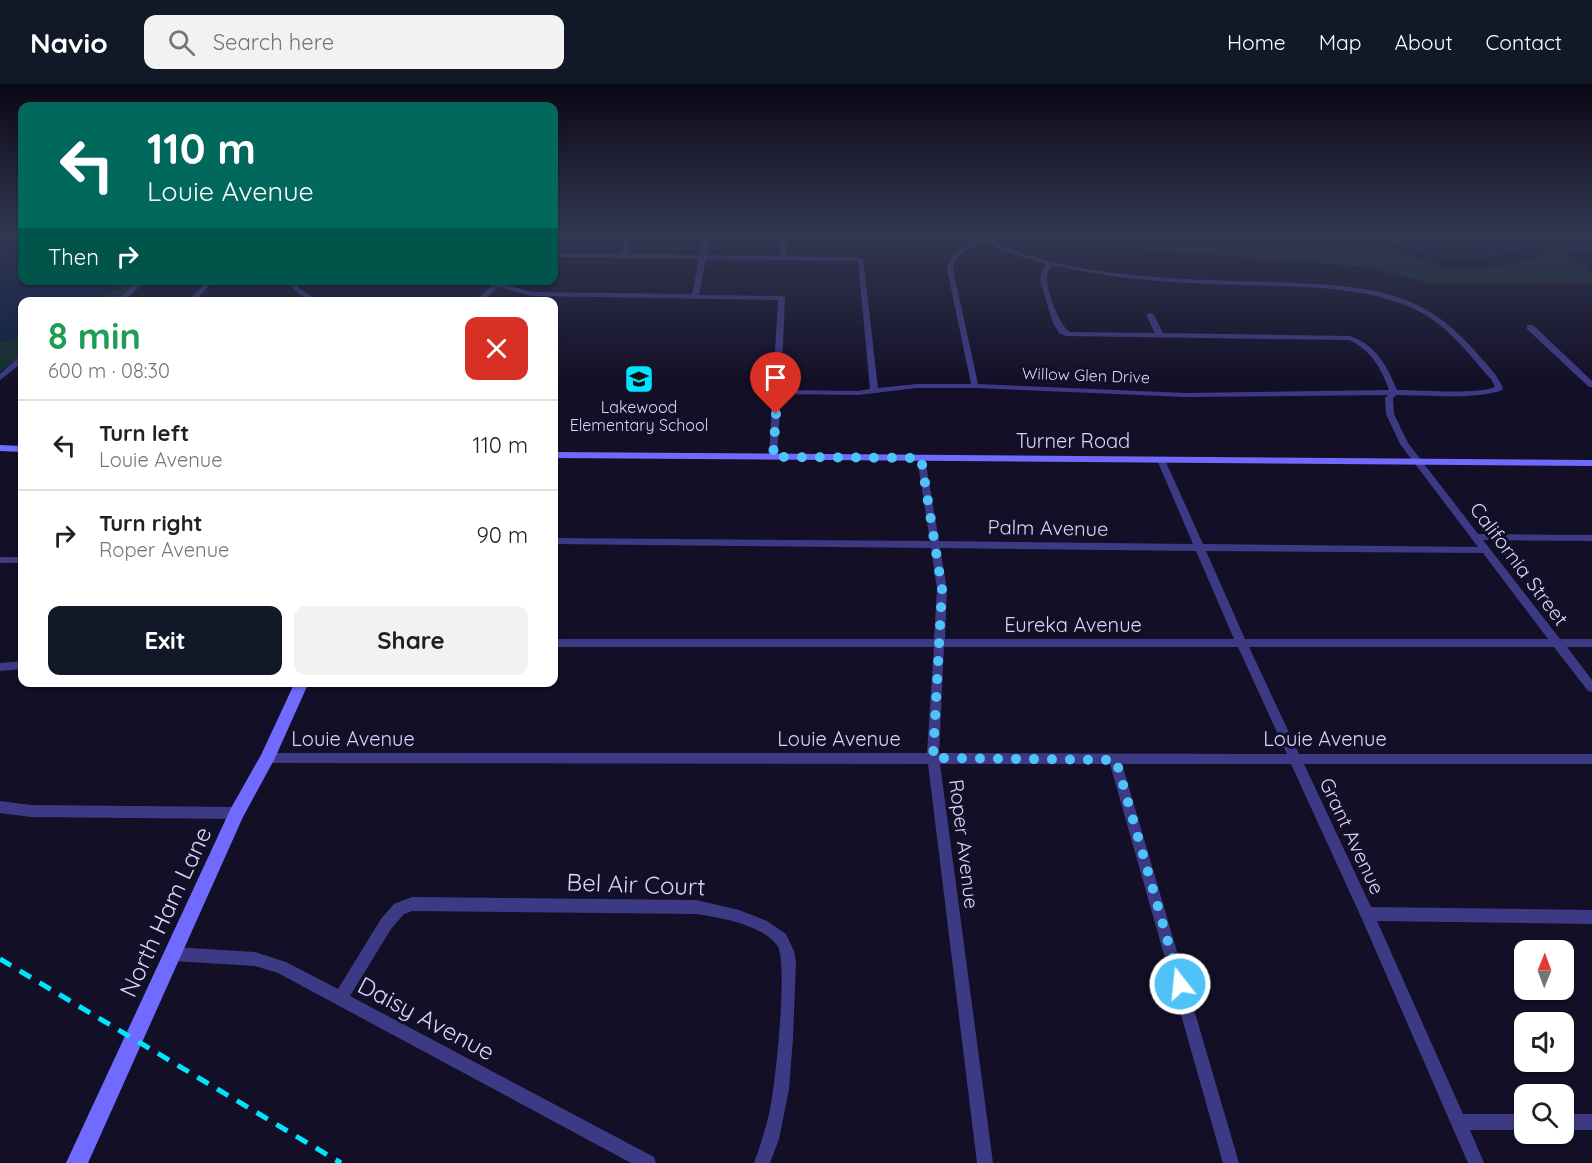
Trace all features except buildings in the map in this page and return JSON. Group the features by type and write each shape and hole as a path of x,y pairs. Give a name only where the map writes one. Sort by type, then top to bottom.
{"main road":[{"path":"0,448 18,449"},
{"name":"Turner Road","path":"558,455 1592,463"},
{"name":"North Ham Lane","path":"76,1163 237,813 267,758 301,687"}],"street":[{"path":"695,296 698,283"},
{"path":"863,283 874,392"},
{"path":"953,283 975,386"},
{"path":"1044,283 1062,331 1074,334 1350,338 1368,348 1391,383 1394,392"},
{"name":"Willow Glen Drive","path":"777,392 874,392 917,386 975,386 1211,395 1470,393 1490,392 1499,388 1495,378 1434,316 1386,296 1341,289 1257,283"},
{"path":"124,297 137,285"},
{"path":"194,297 201,289 209,285"},
{"path":"294,285 309,297"},
{"path":"482,297 497,285"},
{"path":"506,285 518,292 531,294 782,298 773,457"},
{"path":"1150,315 1160,335"},
{"path":"1530,327 1592,385"},
{"path":"0,378 18,362"},
{"name":"California Street","path":"1394,392 1389,398 1390,414 1404,444 1592,688"},
{"name":"Roper Avenue","path":"921,458 942,589 933,758 985,1163"},
{"name":"Grant Avenue","path":"1161,460 1242,644 1367,914 1476,1163"},
{"path":"1477,537 1592,538"},
{"name":"Palm Avenue","path":"558,541 1487,550"},
{"path":"0,560 18,560"},
{"name":"Eureka Avenue","path":"558,643 1592,643"},
{"path":"0,667 18,665"},
{"name":"Louie Avenue","path":"267,758 1592,759"},
{"path":"1116,760 1231,1163"},
{"path":"0,807 31,811 237,813"},
{"name":"Bel Air Court","path":"340,999 386,924 399,909 412,904 696,907 724,911 779,936 786,946 789,962 782,1089 772,1139 762,1163"},
{"path":"1367,914 1592,917"},
{"name":"Daisy Avenue","path":"172,954 255,959 281,967 648,1163"},
{"path":"1459,1122 1514,1122"},
{"path":"1574,1122 1592,1122"}],"green space":[{"path":"0,283 135,285 119,297 18,297 18,358 0,373"},
{"path":"1429,283 1564,283 1435,285"}],"water":[{"path":"0,283 120,285 106,297 18,297 18,336 0,343"}],"railway":[{"path":"0,959 341,1163"}],"place":[{"name":"Lakewood Elementary School","path":"639,379"}],"route":[{"path":"776,414 773,457 921,458 943,605 938,642 933,758 1116,760 1180,984"}]}
